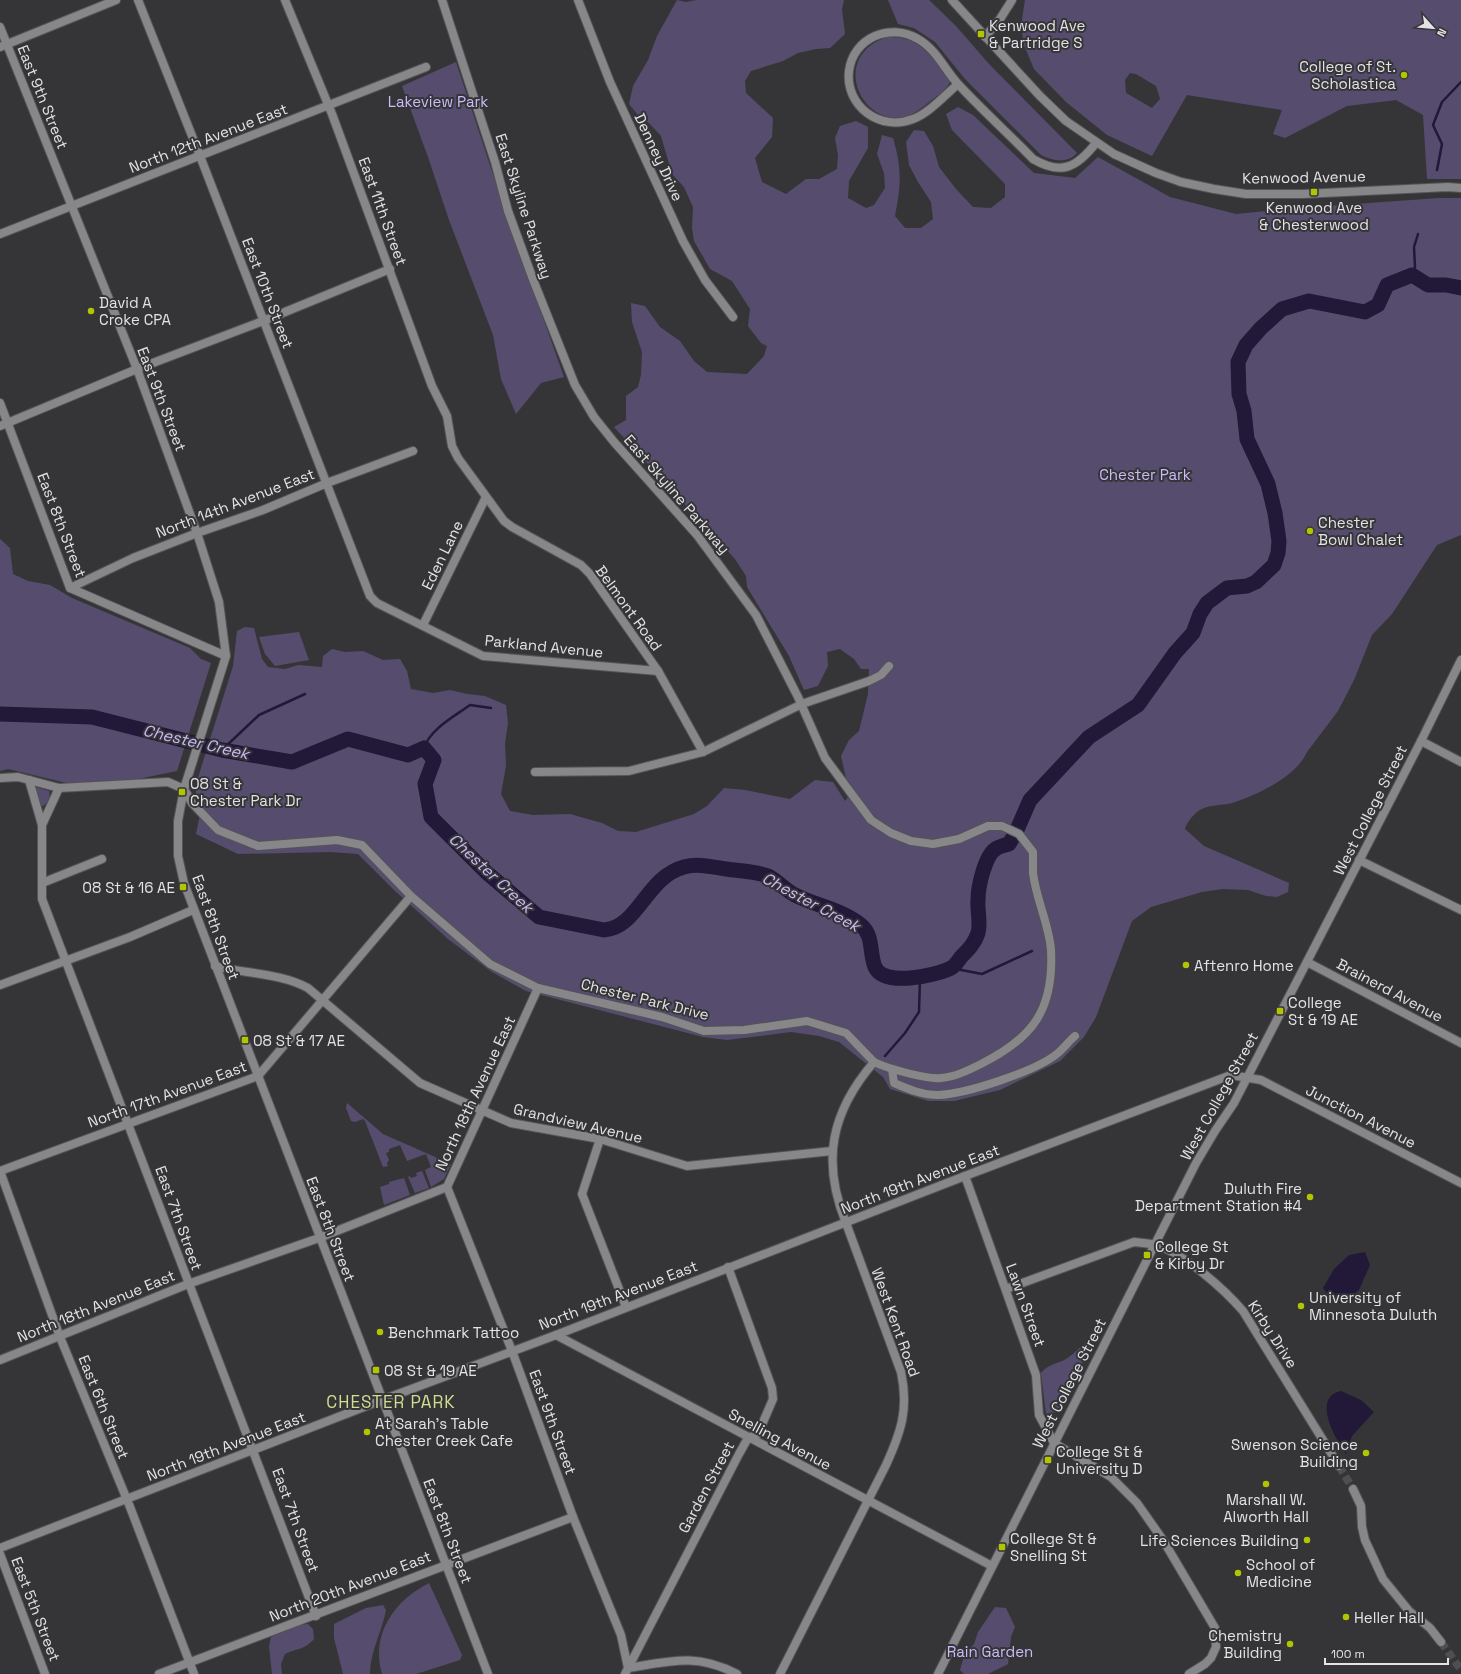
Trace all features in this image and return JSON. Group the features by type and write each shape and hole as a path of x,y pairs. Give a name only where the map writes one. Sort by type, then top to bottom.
{"street":[{"path":"3,45 116,0"},
{"name":"East 10th Street","path":"138,0 370,596"},
{"name":"East 11th Street","path":"285,0 329,106 432,386 447,416 450,432"},
{"name":"East Skyline Parkway","path":"442,0 495,162 508,211 539,296 575,385 590,410 614,442 702,541 756,615 802,704 825,758 871,820 890,833 911,841 933,844 959,839 988,826 1002,826 1018,834 1031,848"},
{"name":"Denney Drive","path":"578,0 610,82 683,241 706,280 733,317"},
{"name":"Kenwood Avenue","path":"952,0 1048,105 1066,121 1096,143 1132,163 1181,182 1246,194 1303,194 1448,187 1461,188"},
{"path":"985,37 1000,19 1012,0"},
{"name":"East 9th Street","path":"0,27 3,45 72,206 137,369 197,533 220,602 226,656 184,789"},
{"path":"958,84 914,119 902,123 891,124 877,120 863,111 854,99 849,85 849,71 852,57 869,38 884,32 898,31 919,40 934,53 958,84 1033,159 1044,166 1065,168 1073,165 1085,157 1096,143"},
{"name":"North 12th Avenue East","path":"0,234 426,67"},
{"path":"4,424 137,369 390,269"},
{"name":"East 8th Street","path":"0,403 4,424 70,588 226,656"},
{"name":"Belmont Road","path":"450,432 452,446 458,458 504,521 512,527 581,565 590,574 658,671 703,752"},
{"name":"North 14th Avenue East","path":"70,588 133,558 197,533 263,510 327,483 413,451"},
{"name":"Eden Lane","path":"423,625 486,498"},
{"name":"Parkland Avenue","path":"370,596 377,603 483,656 658,671"},
{"name":"West College Street","path":"938,1674 1196,1163 1234,1103 1248,1077 1421,741 1461,660"},
{"path":"535,772 629,771 703,752 802,704 869,681 881,675 889,666"},
{"path":"1421,741 1461,762"},
{"path":"0,778 8,776 59,788 161,781 168,782 184,789"},
{"name":"East 7th Street","path":"29,780 42,826 42,899 129,1123 188,1284 254,1450 316,1616"},
{"name":"East 7th Street","path":"42,826 49,805 59,788"},
{"name":"East 8th Street","path":"184,789 178,821 178,856 184,883 193,910 488,1674"},
{"name":"Chester Park Drive","path":"184,789 192,803 218,830 258,846 337,840 362,845 411,896 490,964 538,988 662,1017 704,1031 744,1030 807,1021 846,1033 874,1062 892,1069 940,1079 964,1072 1016,1044 1031,1030 1047,998 1050,949 1033,873 1034,852 1031,848"},
{"path":"42,882 102,859"},
{"path":"1360,860 1461,910"},
{"name":"North 17th Avenue East","path":"0,1171 258,1076 411,896"},
{"path":"0,985 130,937 193,910"},
{"name":"Brainerd Avenue","path":"1307,962 1461,1043"},
{"name":"Grandview Avenue","path":"215,966 295,982 308,988 420,1083 512,1123 600,1139 687,1166 832,1151"},
{"name":"North 18th Avenue East","path":"0,1360 188,1284 320,1238 447,1187 538,988"},
{"path":"892,1069 894,1083 913,1091 938,1095 966,1091 1026,1070 1057,1054 1075,1036"},
{"name":"West Kent Road","path":"780,1674 899,1437 904,1413 905,1391 901,1372 835,1193 832,1176 832,1151 836,1128 845,1102 859,1080 874,1062"},
{"name":"North 19th Avenue East","path":"0,1548 382,1400 556,1335 964,1176 1230,1075 1248,1077"},
{"name":"Junction Avenue","path":"1248,1077 1261,1080 1461,1183"},
{"path":"600,1139 582,1194 626,1307"},
{"name":"East 6th Street","path":"0,1171 60,1337 126,1499 194,1674"},
{"name":"Lawn Street","path":"964,1176 1036,1375 1039,1415 1054,1443"},
{"name":"East 9th Street","path":"447,1187 512,1351 573,1517 621,1634 626,1671"},
{"path":"1006,1289 1134,1242 1155,1245"},
{"name":"Kirby Drive","path":"1155,1245 1166,1249 1190,1264 1229,1295 1243,1311 1339,1466"},
{"name":"Garden Street","path":"626,1671 748,1438 758,1434 773,1399 769,1378 728,1267"},
{"name":"Snelling Avenue","path":"556,1335 992,1566"},
{"path":"1054,1443 1111,1477 1128,1493 1163,1540 1215,1628 1216,1647 1211,1658 1205,1664 1189,1674"},
{"path":"1353,1489 1361,1506 1362,1528 1365,1540 1382,1579 1409,1611 1430,1628 1441,1642"},
{"name":"North 20th Avenue East","path":"159,1674 189,1661 316,1616 573,1517"},
{"name":"East 5th Street","path":"0,1554 46,1674"},
{"path":"626,1671 681,1659 709,1662 737,1674"}],"green space":[{"name":"Chester Park","path":"677,0 686,2 697,0 844,0 842,9 845,34 830,48 798,53 783,61 751,71 745,81 746,93 773,118 772,137 755,158 762,182 786,194 806,179 819,179 837,169 838,155 835,138 840,126 856,121 868,127 868,148 849,181 848,198 866,208 874,205 885,188 884,173 877,154 882,135 893,138 898,159 900,177 895,216 905,228 921,228 933,219 931,202 909,165 906,142 914,130 924,131 933,146 939,167 956,189 973,207 991,208 1005,197 1005,184 952,130 946,114 958,107 973,115 1034,173 1075,178 1098,157 1170,197 1236,214 1439,198 1461,198 1461,535 1437,545 1392,614 1372,635 1354,680 1338,711 1307,752 1302,761 1285,777 1264,790 1232,803 1209,806 1201,809 1191,818 1185,829 1204,846 1289,883 1288,892 1277,897 1266,896 1248,890 1223,889 1202,892 1151,907 1132,921 1096,1017 1084,1037 1060,1061 1000,1090 954,1101 928,1101 890,1089 883,1077 839,1042 819,1036 791,1032 727,1040 703,1037 526,991 492,972 448,939 394,890 358,854 330,852 238,854 196,834 202,805 196,797 196,784 233,666 237,631 245,627 254,628 262,659 268,667 285,669 298,665 322,667 323,656 332,649 345,652 363,651 383,660 400,659 407,671 411,689 433,693 450,690 485,696 506,705 508,723 505,743 506,766 501,794 510,811 533,815 570,814 602,823 618,831 636,832 694,814 707,806 724,788 745,790 790,799 815,780 833,782 845,801 854,789 846,778 841,756 849,740 859,731 868,694 869,669 861,669 854,659 840,649 827,652 828,666 818,686 804,690 789,656 747,587 746,576 735,559 614,427 626,420 626,396 638,387 641,375 642,352 632,322 631,303 645,306 660,327 680,341 694,361 707,372 747,374 764,356 767,346 761,343 748,326 750,309 732,281 710,269 694,241 692,228 693,207 684,187 672,174 661,136 650,124 638,115 629,104 633,86 648,60 657,36"},
{"path":"888,0 929,0 956,26 989,64 1077,153 1069,159 1064,160 1050,159 1041,155 965,79 935,42 914,28 898,24"},
{"path":"1025,0 1461,0 1461,179 1427,179 1423,115 1396,100 1347,106 1285,138 1273,134 1282,110 1187,95 1152,156 1107,135 1066,102 1034,69 1024,45 1021,26","holes":["1130,73 1136,74 1156,86 1160,99 1152,108 1126,93 1125,80"]},
{"path":"887,37 908,40 916,43 929,54 949,77 950,82 943,91 922,108 910,115 894,118 879,113 867,104 859,91 856,76 859,61 869,47"},
{"name":"Lakeview Park","path":"456,62 505,211 564,377 541,383 516,414 501,379 493,335 449,220 402,86"},
{"path":"0,539 10,548 13,574 28,581 50,585 72,598 190,648 201,659 211,663 177,771 138,779 67,783 8,769 0,771"},
{"path":"299,632 309,660 275,666 265,654 259,637"},
{"path":"36,787 49,791 49,799 43,806 40,805"},
{"path":"347,1103 383,1134 451,1164 444,1179 431,1187 425,1170 431,1167 426,1154 407,1161 400,1145 389,1149 389,1152 386,1153 389,1160 387,1163 388,1166 383,1167 365,1121 363,1119 355,1122 351,1121 346,1108"},
{"path":"422,1171 429,1188 415,1193 408,1177 410,1176 411,1178 417,1176 416,1173"},
{"path":"404,1178 410,1195 384,1205 380,1187 389,1184 389,1182"},
{"path":"1096,1335 1060,1409 1056,1412 1046,1414 1041,1373 1050,1366 1066,1359"},
{"path":"429,1583 462,1655 460,1660 416,1674 382,1674 379,1659 380,1645 388,1620 406,1599"},
{"path":"383,1605 386,1610 372,1657 370,1674 343,1674 334,1638 334,1624 366,1608"},
{"name":"Rain Garden","path":"995,1607 1006,1608 1015,1627 1011,1637 1008,1664 988,1674 964,1674 960,1670 965,1653 974,1644 978,1632"},
{"path":"308,1624 313,1629 314,1639 304,1647 285,1654 281,1664 282,1674 272,1674 269,1646 271,1637 296,1625"}],"shaded area":[{"path":"1365,1252 1370,1265 1359,1290 1342,1304 1332,1300 1323,1288 1334,1269 1349,1255"},
{"path":"1341,1391 1361,1400 1374,1412 1352,1436 1346,1454 1328,1420 1327,1410 1328,1401 1332,1395"}],"waterway":[{"path":"1437,170 1442,144 1433,125 1442,102 1461,82"},
{"path":"1412,275 1415,267 1414,247 1418,234"},
{"name":"Chester Creek","path":"0,714 92,717 222,750 292,762 348,739 408,755 424,748 434,760 425,784 431,817 486,872 539,917 604,930 616,927 626,921 660,881 671,872 684,867 700,865 752,872 768,876 795,895 837,911 861,925 865,929 870,939 873,962 880,973 888,977 899,978 910,978 934,974 954,966 975,940 979,929 978,894 983,871 993,851 998,847 1009,844 1030,800 1089,737 1138,705 1175,653 1193,633 1200,614 1207,603 1227,588 1247,586 1256,582 1274,565 1278,553 1279,541 1275,513 1268,484 1247,439 1244,411 1239,394 1238,362 1246,345 1261,328 1282,309 1309,301 1365,312 1378,305 1387,285 1412,275 1428,285 1446,285 1461,288"},
{"path":"222,750 259,715 305,694"},
{"path":"424,748 427,741 437,729 450,718 470,705 491,708"},
{"path":"951,968 982,974 1032,951"},
{"path":"885,1056 905,1033 919,1012 920,978"}],"tunnel":[{"path":"1339,1466 1353,1489"},
{"path":"1441,1642 1461,1670"}],"place":[{"name":"Kenwood Ave & Partridge S","path":"981,34"},
{"name":"College of St. Scholastica","path":"1404,75"},
{"name":"Kenwood Ave & Chesterwood","path":"1314,192"},
{"name":"David A Croke CPA","path":"91,311"},
{"name":"Chester Bowl Chalet","path":"1310,531"},
{"name":"08 St & Chester Park Dr","path":"182,792"},
{"name":"08 St & 16 AE","path":"183,887"},
{"name":"Aftenro Home","path":"1186,965"},
{"name":"College St & 19 AE","path":"1280,1011"},
{"name":"08 St & 17 AE","path":"245,1040"},
{"name":"Duluth Fire Department Station #4","path":"1310,1197"},
{"name":"College St & Kirby Dr","path":"1147,1255"},
{"name":"University of Minnesota Duluth","path":"1301,1306"},
{"name":"Benchmark Tattoo","path":"380,1332"},
{"name":"08 St & 19 AE","path":"376,1370"},
{"name":"At Sarah's Table Chester Creek Cafe","path":"367,1432"},
{"name":"Swenson Science Building","path":"1366,1453"},
{"name":"College St & University D","path":"1048,1460"},
{"name":"Marshall W. Alworth Hall","path":"1266,1484"},
{"name":"Life Sciences Building","path":"1307,1540"},
{"name":"College St & Snelling St","path":"1002,1547"},
{"name":"School of Medicine","path":"1238,1573"},
{"name":"Heller Hall","path":"1346,1617"},
{"name":"Chemistry Building","path":"1290,1644"}],"district":[{"name":"CHESTER PARK","path":"391,1402"}]}
